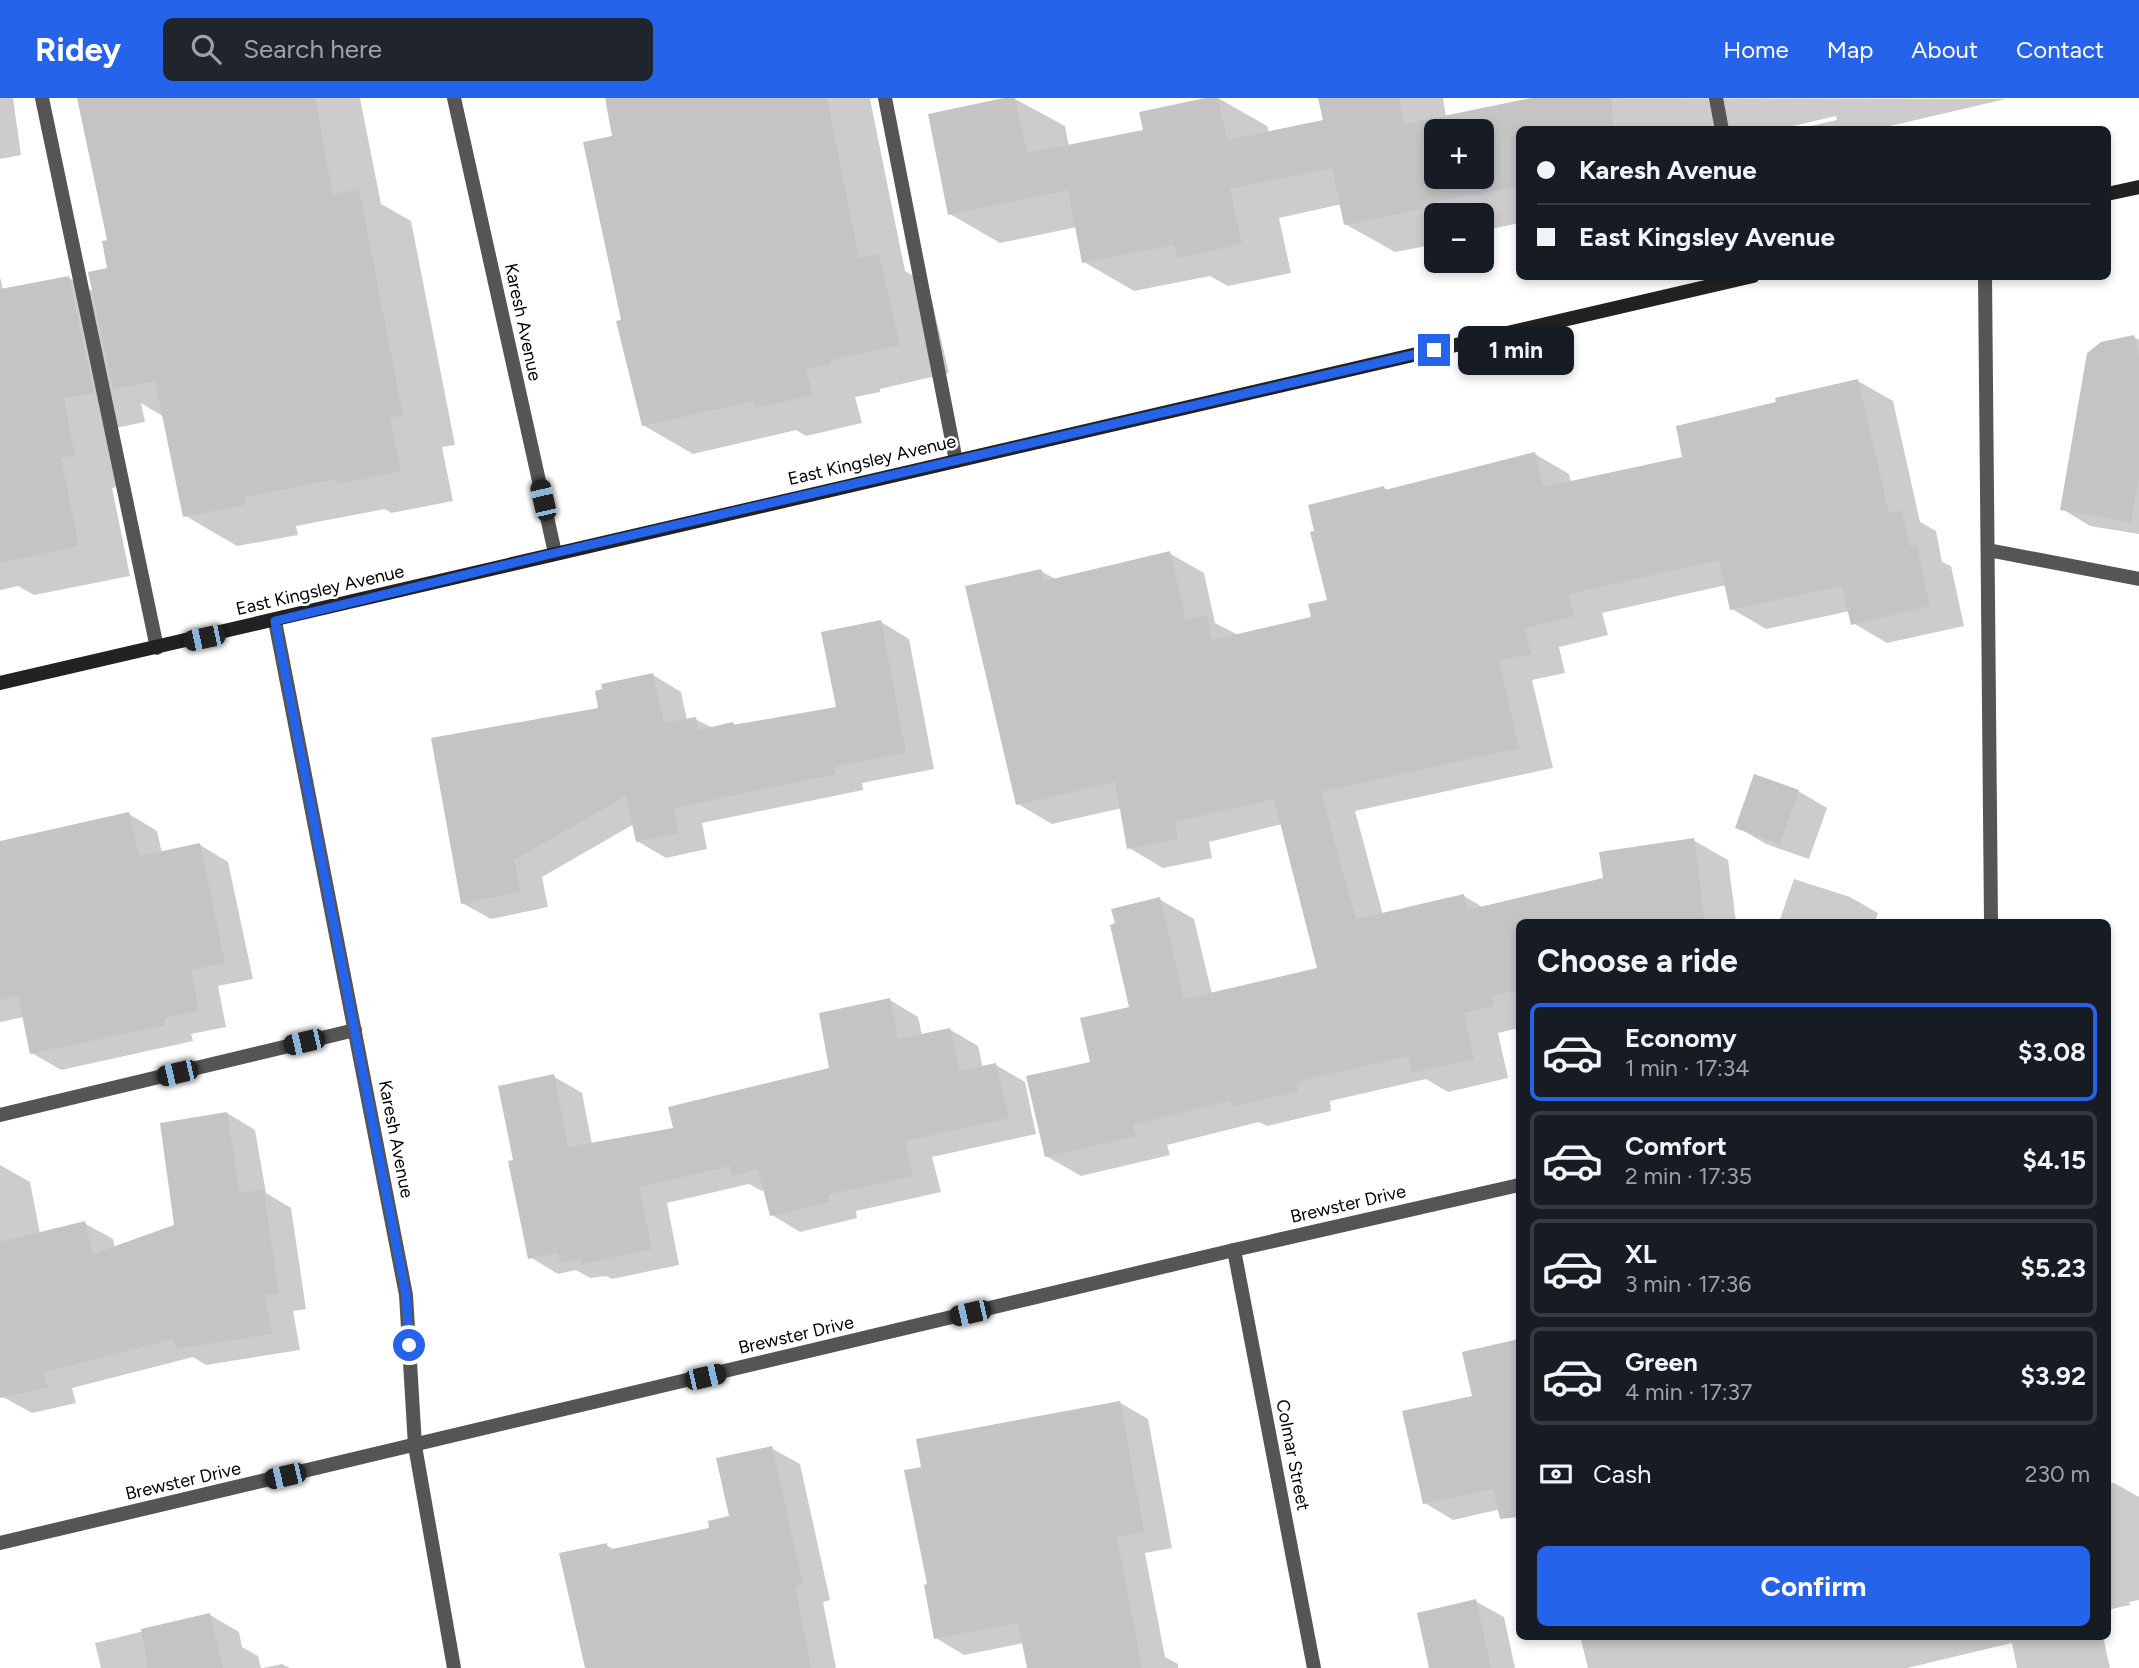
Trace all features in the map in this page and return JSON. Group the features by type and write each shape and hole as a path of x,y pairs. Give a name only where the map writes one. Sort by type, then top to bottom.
{"street":[{"path":"42,98 156,648"},
{"name":"Karesh Avenue","path":"454,98 555,553"},
{"path":"885,98 956,461"},
{"path":"1716,98 1722,126"},
{"path":"2111,193 2139,187"},
{"name":"East Kingsley Avenue","path":"0,683 1740,280"},
{"path":"1985,280 1991,919"},
{"path":"1988,550 2139,579"},
{"name":"Karesh Avenue","path":"275,621 406,1295 415,1446 454,1668"},
{"path":"0,1115 355,1030"},
{"name":"Brewster Drive","path":"0,1543 1516,1186"},
{"name":"Colmar Street","path":"1234,1250 1314,1668"}],"building":[{"path":"77,98 315,98 333,195 359,189 403,415 390,418 401,471 337,484 336,479 245,497 246,505 183,517 155,381 113,389 88,272 107,268 102,241 107,240"},
{"path":"605,98 827,98 859,258 879,254 900,345 831,360 831,364 806,369 813,395 755,408 753,401 642,426 616,321 621,320 583,142 612,136"},
{"path":"1015,98 1027,153 1143,130 1139,112 1205,98 1218,98 1227,140 1323,120 1318,98 1399,98 1404,124 1424,120 1424,189 1494,189 1494,119 1428,119 1531,98 1611,98 1614,126 1516,126 1516,187 1424,203 1421,205 1422,209 1344,225 1332,168 1230,189 1242,244 1177,258 1174,245 1082,263 1068,190 948,215 928,114"},
{"path":"69,276 94,393 64,398 75,456 61,458 79,546 0,563 0,289"},
{"path":"2134,335 2139,359 2139,476 2131,522 2060,510 2087,353 2101,342"},
{"path":"1858,379 1889,513 1902,510 1910,546 1917,545 1930,606 1851,625 1842,586 1730,610 1719,560 1569,594 1574,616 1525,628 1531,654 1499,661 1519,748 1321,792 1356,919 1464,894 1467,910 1603,878 1599,852 1694,838 1705,919 1516,919 1516,991 1492,996 1494,1006 1464,1013 1474,1059 1412,1073 1408,1056 1296,1082 1298,1091 1231,1107 1230,1101 1133,1125 1136,1136 1045,1157 1026,1076 1090,1062 1080,1018 1129,1007 1110,925 1115,923 1111,909 1160,897 1184,999 1317,968 1274,799 1175,822 1178,839 1127,849 1115,782 1016,805 965,586 1041,569 1044,581 1170,551 1186,620 1207,615 1212,640 1311,617 1308,604 1327,600 1310,532 1314,531 1308,505 1384,486 1385,490 1535,452 1543,487 1682,457 1676,426 1776,402 1775,398"},
{"path":"881,620 906,753 834,767 836,774 674,808 679,833 636,842 626,796 514,860 521,891 461,904 431,738 598,708 595,691 602,689 601,684 653,673 664,723 696,717 698,730 733,722 734,725 836,707 821,632"},
{"path":"1754,774 1799,790 1780,844 1735,828"},
{"path":"129,812 139,856 200,843 225,963 191,970 199,1011 164,1018 165,1025 30,1054 18,996 0,1000 0,841"},
{"path":"890,998 898,1039 950,1028 960,1071 996,1063 1009,1118 905,1141 913,1176 828,1195 830,1202 770,1216 758,1169 732,1176 730,1166 639,1187 652,1249 582,1264 581,1259 560,1263 558,1253 528,1259 508,1161 513,1160 498,1086 554,1074 568,1147 673,1128 668,1107 829,1068 819,1013"},
{"path":"227,1112 240,1193 263,1189 279,1293 265,1295 272,1334 176,1349 174,1339 44,1372 48,1387 0,1398 0,1242 85,1221 93,1254 174,1225 160,1123"},
{"path":"1516,1340 1516,1517 1500,1519 1493,1489 1423,1504 1402,1411 1472,1396 1462,1352"},
{"path":"1120,1401 1144,1532 1117,1537 1142,1668 1027,1668 1018,1623 934,1639 924,1585 927,1584 904,1470 921,1467 916,1439"},
{"path":"772,1446 803,1584 795,1586 811,1668 585,1668 559,1553 607,1543 608,1550 709,1528 708,1521 729,1516 716,1458"},
{"path":"1476,1599 1491,1668 1429,1668 1417,1613"},
{"path":"210,1613 223,1668 148,1668 141,1629"}],"route":[{"path":"409,1345 406,1295 275,621 555,553 1434,350"}]}
